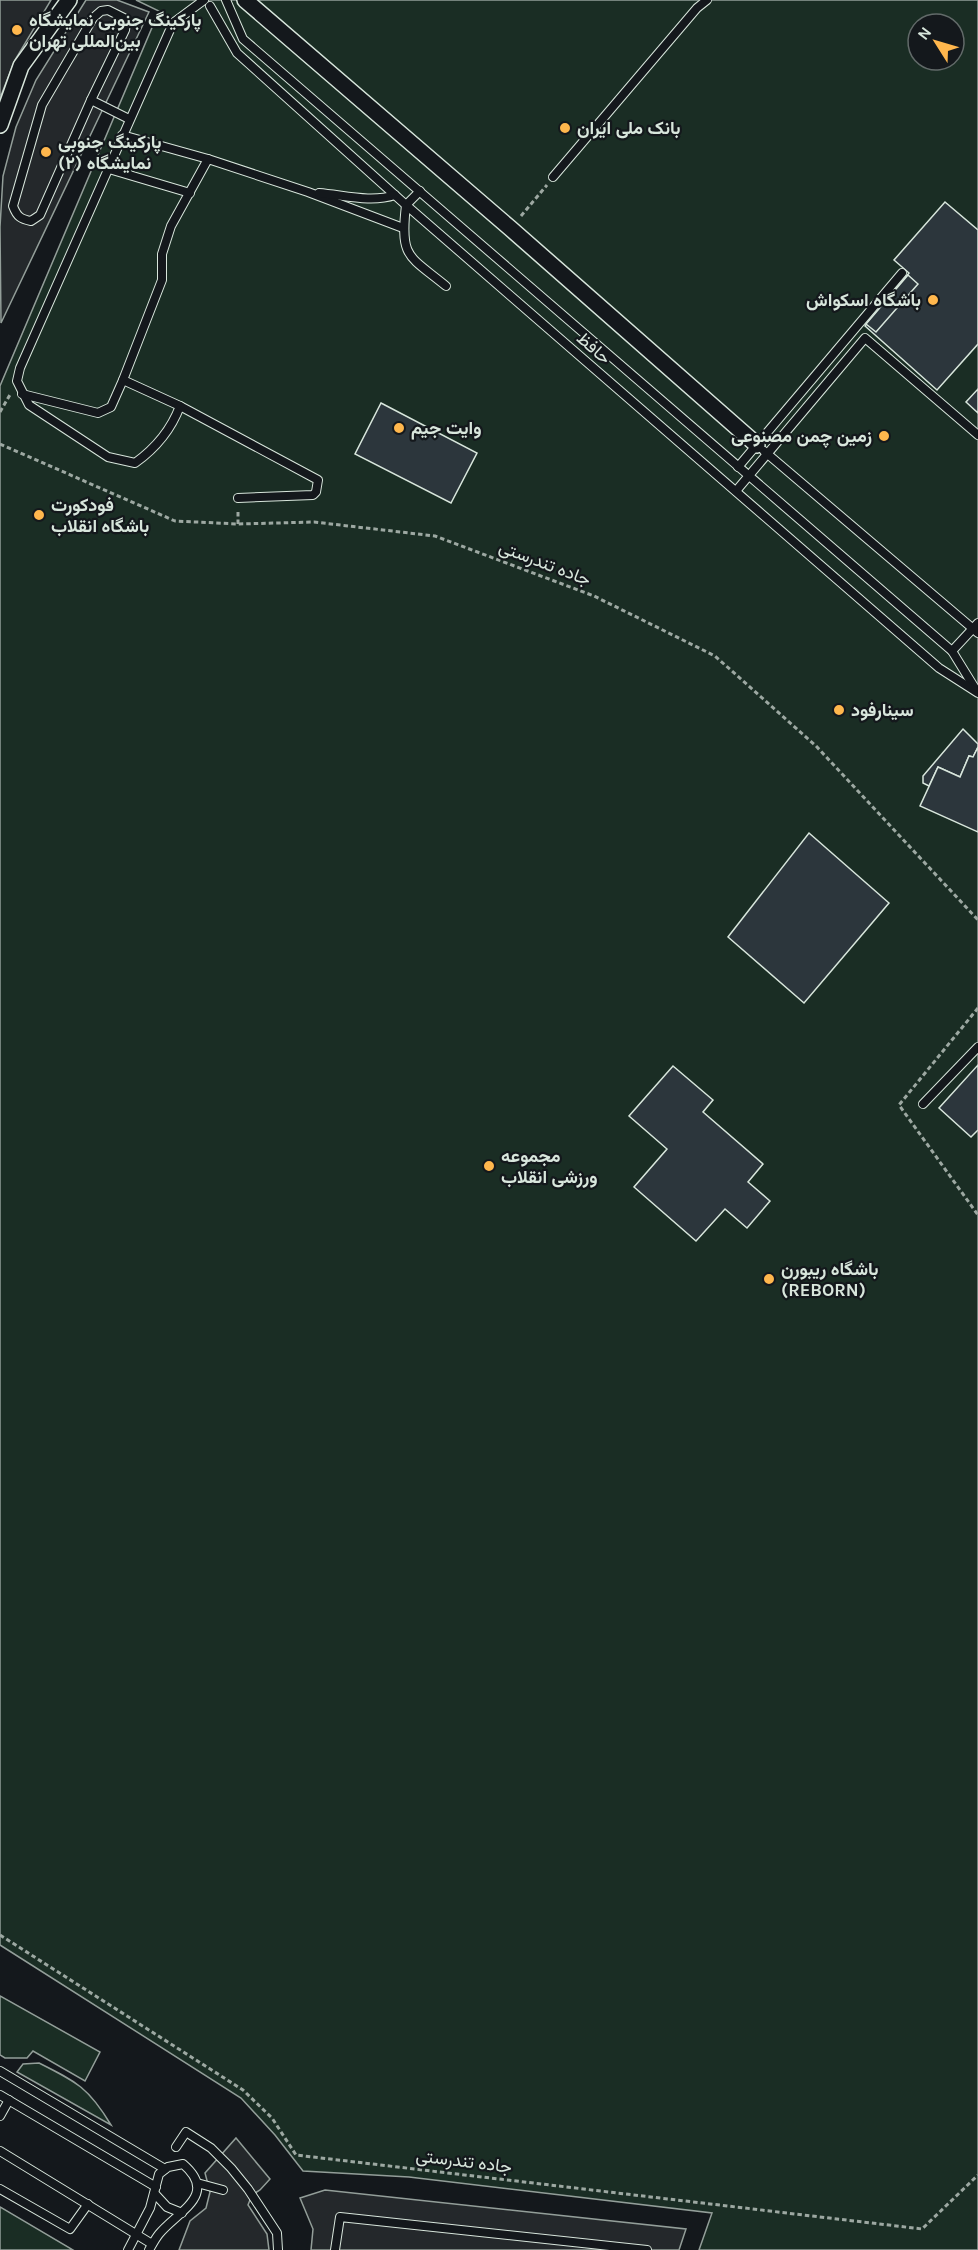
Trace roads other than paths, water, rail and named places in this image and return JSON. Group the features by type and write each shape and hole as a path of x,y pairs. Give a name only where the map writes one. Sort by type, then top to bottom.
{"street":[{"path":"0,125 21,66 69,0"},
{"path":"245,0 762,449"}],"lane":[{"path":"180,406 174,421 152,451 135,463 108,457 29,405 17,381 20,368 173,23 206,2 220,5 224,0"},
{"name":"حافظ","path":"224,0 243,39 952,651 978,693"},
{"path":"553,177 706,0"},
{"name":"حافظ","path":"206,2 237,53 406,205 939,668 978,693"},
{"path":"108,9 124,18 125,30 91,100 40,215 31,221 22,219 16,214 13,206 42,105 93,18 101,11 108,9"},
{"path":"91,100 129,119"},
{"path":"122,135 208,159 308,192 403,228"},
{"path":"22,394 98,413 111,407 162,280 162,254 171,226 208,159"},
{"path":"109,169 190,193"},
{"path":"420,191 406,205 404,242 409,255 447,286"},
{"path":"308,192 370,199 383,199 395,195"},
{"path":"736,491 749,476 762,449 902,273"},
{"path":"738,467 762,449 865,338 978,435"},
{"path":"123,380 180,406 318,480 316,492 313,495 238,498"},
{"path":"762,449 976,629 952,651"},
{"path":"923,1104 978,1047"},
{"path":"0,2071 165,2169"},
{"path":"0,2094 155,2191 167,2207 182,2213"},
{"path":"0,2116 9,2100"},
{"path":"176,2147 186,2132 211,2148 231,2168 278,2233 278,2250"},
{"path":"0,2151 136,2234 151,2247 160,2234 190,2206 198,2190 195,2175 183,2164 168,2167 159,2174 155,2191 136,2234 128,2250"},
{"path":"197,2183 223,2190"},
{"path":"0,2189 70,2229 88,2204"},
{"path":"335,2250 340,2217 647,2250"}],"place":[{"name":"پارکینگ جنوبی نمایشگاه بین‌المللی تهران","path":"17,30"},
{"name":"بانک ملی ایران","path":"565,128"},
{"name":"پارکینگ جنوبی نمایشگاه (۲)","path":"46,152"},
{"name":"باشگاه اسکواش","path":"933,300"},
{"name":"وایت جیم","path":"399,428"},
{"name":"زمین چمن مصنوعی","path":"884,436"},
{"name":"فودکورت باشگاه انقلاب","path":"39,515"},
{"name":"سینارفود","path":"839,710"},
{"name":"مجموعه ورزشی انقلاب","path":"489,1166"},
{"name":"باشگاه ریبورن (REBORN)","path":"769,1279"}]}
